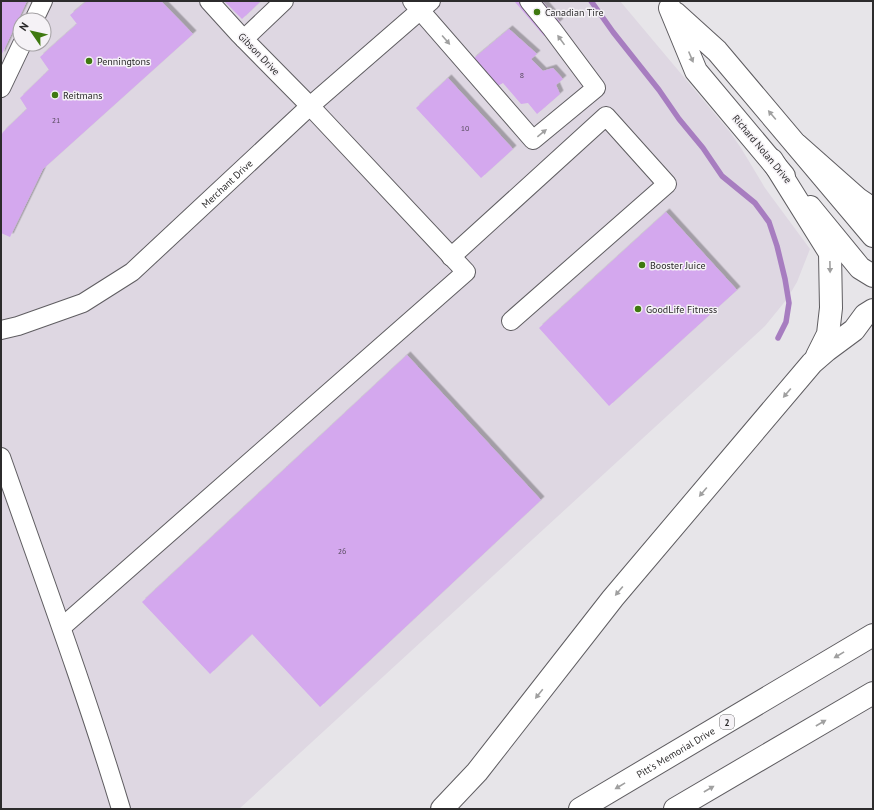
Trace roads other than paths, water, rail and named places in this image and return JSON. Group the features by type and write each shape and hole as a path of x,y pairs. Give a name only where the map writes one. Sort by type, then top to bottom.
{"main road":[{"name":"Richard Nolan Drive","path":"667,5 717,51 873,236"},
{"name":"Richard Nolan Drive","path":"667,5 696,71 772,160 860,268 873,276"},
{"path":"797,145 858,199 873,209"},
{"path":"442,809 477,772 613,598 812,363 822,349 828,334 831,308 830,253 772,160"},
{"path":"812,363 826,350 854,330 865,315 873,310"},
{"name":"Pitt's Memorial Drive","path":"580,809 873,635"},
{"path":"675,809 873,693"}],"lane":[{"path":"38,12 43,1"},
{"name":"Gibson Drive","path":"62,627 466,272 209,1"},
{"path":"244,39 284,1"},
{"path":"421,4 533,140 596,88 529,1"},
{"name":"Merchant Drive","path":"1,330 18,326 83,303 132,272 421,4"},
{"path":"1,88 18,52"},
{"path":"451,257 606,116 667,184 511,321"},
{"path":"1,458 62,627 103,749 121,809"}],"waterway":[{"path":"591,1 613,32 659,90 679,119 703,148 722,176 755,203 769,222 777,246 789,303 786,322 778,338"}],"place":[{"name":"Canadian Tire","path":"537,12"},
{"name":"Penningtons","path":"89,61"},
{"name":"Reitmans","path":"55,95"},
{"name":"Booster Juice","path":"642,265"},
{"name":"GoodLife Fitness","path":"638,309"}]}
